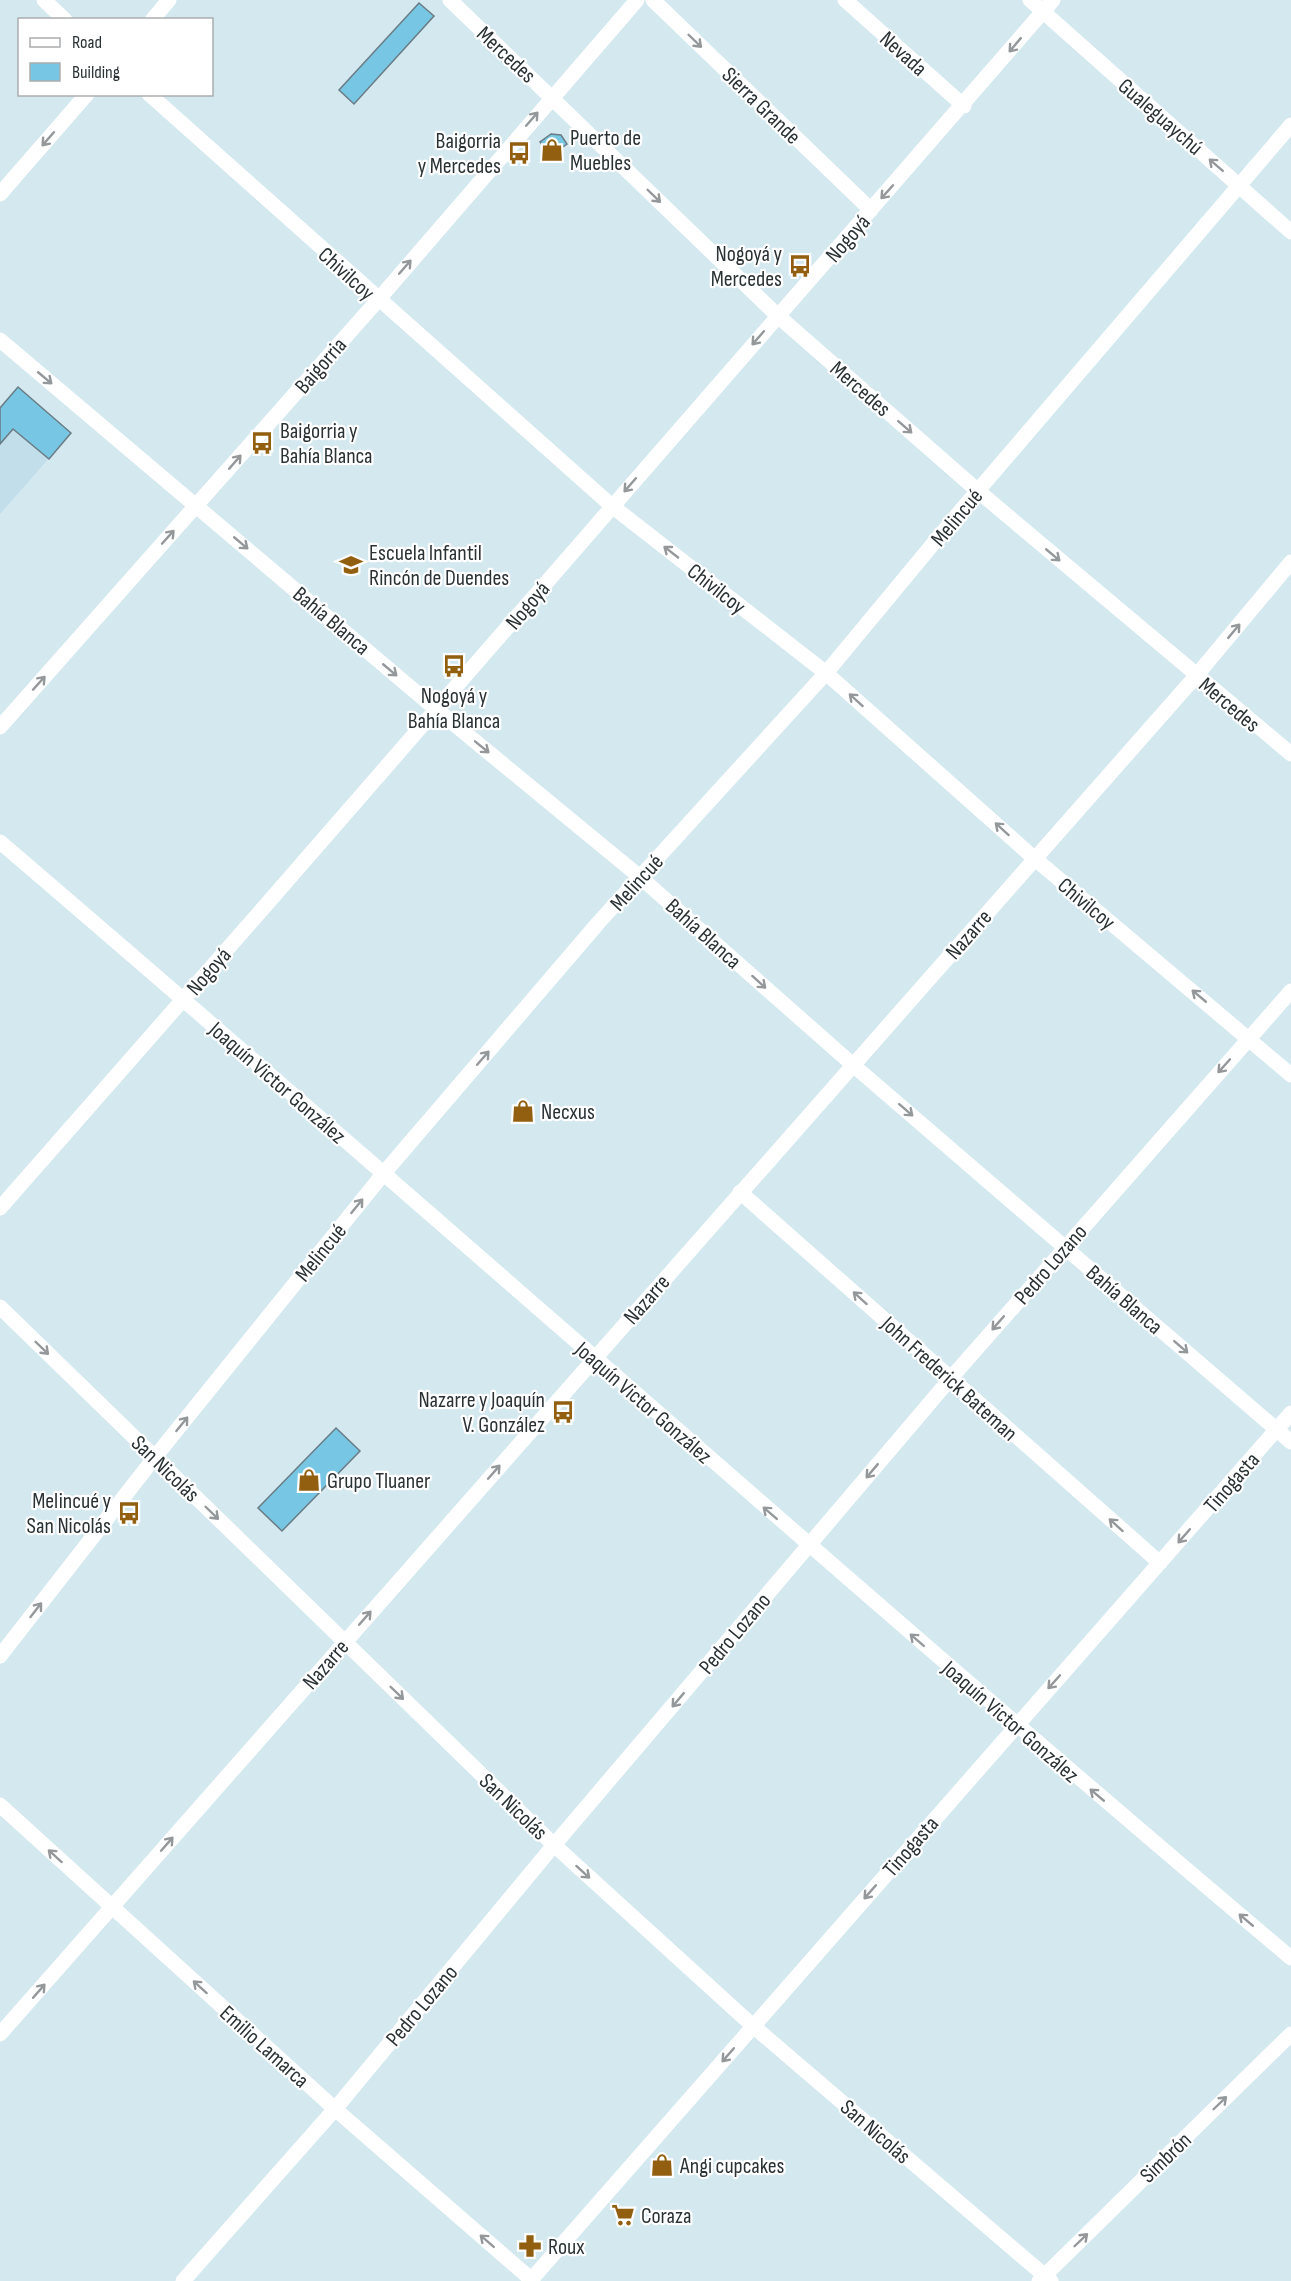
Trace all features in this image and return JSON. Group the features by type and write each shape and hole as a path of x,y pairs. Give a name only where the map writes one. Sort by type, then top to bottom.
{"street":[{"path":"44,0 63,18"},
{"path":"154,18 169,0"},
{"name":"Mercedes","path":"450,0 778,316 978,491 1291,754"},
{"name":"Baigorria","path":"0,727 378,300 637,0"},
{"name":"Sierra Grande","path":"653,0 871,210"},
{"name":"Nevada","path":"845,0 964,106"},
{"name":"Gualeguaychú","path":"1030,0 1048,6 1291,232"},
{"name":"Nogoyá","path":"0,1208 964,106 1048,6"},
{"path":"0,194 85,96"},
{"name":"Chivilcoy","path":"151,96 612,506 826,673 1034,858 1291,1075"},
{"name":"Melincué","path":"0,1656 155,1457 384,1173 640,877 826,673 978,491 1291,125"},
{"name":"Bahía Blanca","path":"0,340 437,710 640,877 853,1065 1291,1442"},
{"name":"Nazarre","path":"0,2034 1034,858 1197,676 1291,562"},
{"name":"Joaquín Victor González","path":"0,842 184,999 1015,1725 1291,1958"},
{"name":"Pedro Lozano","path":"183,2281 334,2109 554,1845 1064,1246 1291,991"},
{"name":"John Frederick Bateman","path":"740,1192 1160,1563"},
{"name":"San Nicolás","path":"0,1308 554,1845 753,2026 1045,2279"},
{"name":"Tinogasta","path":"532,2280 1015,1725 1291,1413"},
{"name":"Emilio Lamarca","path":"0,1805 334,2109 532,2280"},
{"name":"Simbrón","path":"1045,2279 1291,2034"}],"shaded area":[{"path":"18,387 71,433 0,514 0,408"}],"building":[{"path":"419,3 434,16 354,104 339,90"},
{"name":"Puerto de Muebles","path":"551,134 561,135 567,144 550,156 540,142"},
{"path":"18,387 71,433 49,459 13,429 0,444 0,408"},
{"name":"Grupo Tluaner","path":"336,1428 360,1451 282,1531 258,1508"}],"place":[{"name":"Puerto de Muebles","path":"552,150"},
{"name":"Baigorria y Mercedes","path":"519,153"},
{"name":"Nogoyá y Mercedes","path":"800,266"},
{"name":"Baigorria y Bahía Blanca","path":"262,443"},
{"name":"Escuela Infantil Rincón de Duendes","path":"351,565"},
{"name":"Nogoyá y Bahía Blanca","path":"454,666"},
{"name":"Necxus","path":"523,1111"},
{"name":"Nazarre y Joaquín V. González","path":"563,1412"},
{"name":"Grupo Tluaner","path":"309,1480"},
{"name":"Melincué y San Nicolás","path":"129,1513"},
{"name":"Angi cupcakes","path":"662,2165"},
{"name":"Coraza","path":"623,2215"},
{"name":"Roux","path":"530,2246"}]}
